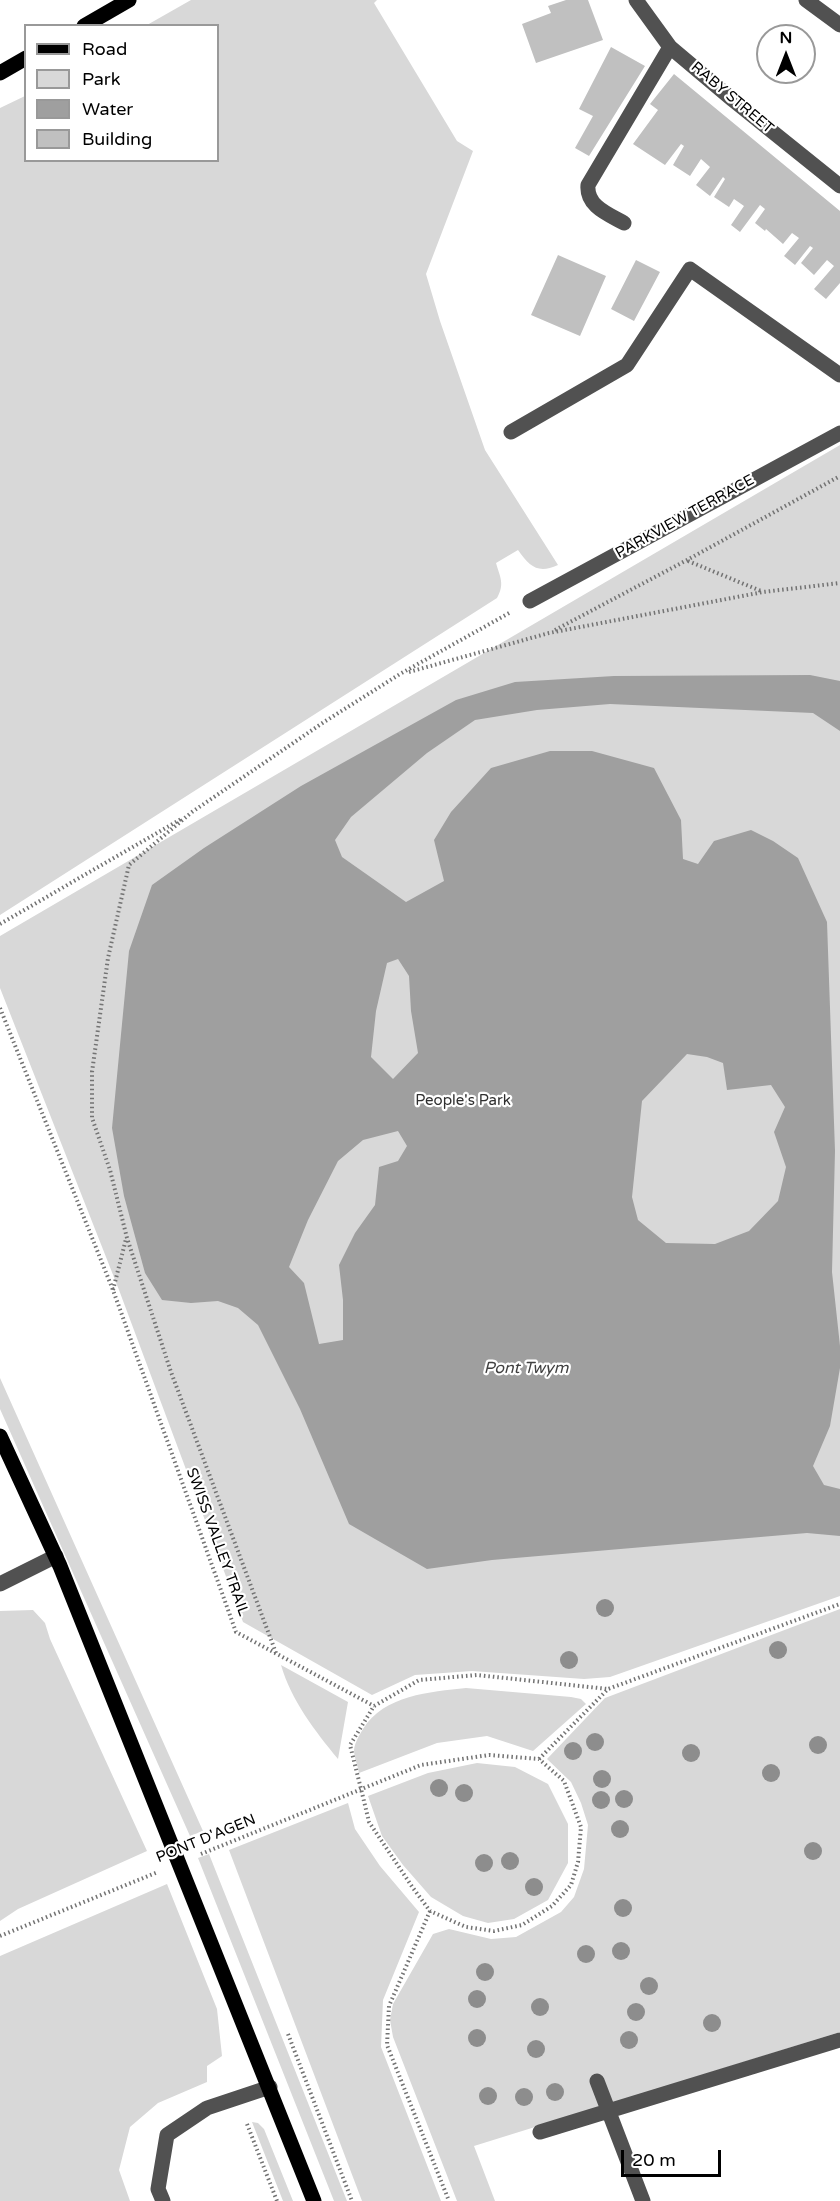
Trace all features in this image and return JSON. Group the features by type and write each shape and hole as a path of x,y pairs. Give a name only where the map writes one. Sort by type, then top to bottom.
{"main road":[{"path":"87,24 129,0"},
{"path":"0,73 24,59"},
{"path":"0,1436 56,1556 314,2201"}],"street":[{"name":"RABY STREET","path":"636,0 670,46 840,186"},
{"path":"806,0 840,25"},
{"path":"624,223 593,204 587,191 588,185 670,46"},
{"path":"511,432 627,365 690,269 840,375"},
{"name":"PARKVIEW TERRACE","path":"530,601 840,433"},
{"path":"0,1584 56,1556"},
{"path":"540,2132 840,2040"},
{"path":"597,2081 643,2201"},
{"path":"163,2201 158,2189 167,2135 207,2108 270,2087"}],"path":[{"path":"549,633 840,476"},
{"path":"687,560 763,592"},
{"path":"400,674 549,633 763,592 840,583"},
{"path":"0,924 192,812 324,722 400,674 530,601"},
{"path":"192,812 129,866 108,958 92,1072 92,1118 110,1170 127,1238 171,1372 276,1653"},
{"name":"SWISS VALLEY TRAIL","path":"0,1008 113,1290 236,1632 374,1706"},
{"path":"113,1290 127,1238"},
{"path":"608,1689 477,1675 419,1680 374,1706 350,1745 369,1822 430,1911 466,1927 494,1931 522,1925 552,1906 571,1885 578,1862 581,1827 564,1781 539,1759 608,1689 840,1604"},
{"name":"PONT D'AGEN","path":"199,1855 421,1765 489,1755 539,1759"},
{"name":"PONT D'AGEN","path":"0,1936 166,1869"},
{"path":"430,1911 389,2006 387,2045 449,2201"},
{"path":"288,2034 352,2201"},
{"path":"247,2124 277,2201"}],"green space":[{"path":"191,0 377,0 374,3 457,141 473,151 426,274 485,450 558,565 540,569 526,561 518,550 496,563 501,584 497,598 0,915 0,108 24,96 24,162 219,162 219,24 149,24"},
{"name":"Pont Twym","path":"840,445 840,1596 610,1677 584,1679 472,1671 415,1675 372,1695 243,1622 119,1290 0,988 0,936"},
{"path":"0,1378 203,1831 190,1836 0,1409"},
{"path":"840,1609 840,2032 474,2146 495,2201 457,2201 393,2037 390,2020 393,2004 433,1934 449,1929 491,1939 516,1937 561,1912 574,1897 584,1869 588,1825 571,1782 547,1759 605,1698"},
{"path":"33,1610 45,1623 50,1639 147,1851 18,1909 0,1921 0,1611"},
{"path":"281,1665 348,1702 338,1759 297,1703"},
{"path":"466,1688 571,1697 581,1699 586,1704 533,1751 487,1736 437,1743 359,1773 354,1753 356,1742 372,1718 383,1709 409,1697"},
{"path":"477,1763 515,1767 548,1784 568,1824 568,1863 548,1900 514,1919 488,1923 463,1916 431,1897 382,1836 368,1796 428,1773"},
{"path":"348,1803 355,1829 380,1866 419,1912 383,2000 381,2047 441,2201 362,2201 229,1850"},
{"path":"209,1854 347,2201 334,2201 198,1858"},
{"path":"167,1884 217,2009 222,2056 207,2066 207,2082 158,2103 130,2127 119,2170 130,2201 0,2201 0,1956"},
{"path":"252,2122 258,2123 264,2129 293,2201 283,2201"}],"water":[{"name":"Pont Twym","path":"810,675 840,681 840,731 813,713 610,704 537,710 475,720 427,753 351,817 335,840 342,857 406,902 444,881 434,840 451,812 491,768 550,751 592,751 654,768 681,820 683,859 698,864 714,841 751,830 773,841 798,858 827,922 835,1151 832,1272 840,1346 840,1368 830,1426 813,1466 824,1485 840,1489 840,1536 807,1533 492,1560 427,1569 349,1524 300,1409 258,1325 238,1308 218,1301 191,1303 162,1300 145,1273 124,1196 112,1128 129,951 152,885 204,848 301,786 456,700 515,682 614,676","holes":["398,959 409,976 411,1011 418,1053 393,1079 371,1057 376,1011 387,963","687,1054 707,1057 723,1063 727,1090 771,1085 785,1107 774,1132 786,1167 778,1201 749,1231 715,1244 666,1243 638,1220 632,1197 642,1101","398,1131 407,1146 398,1161 379,1167 375,1205 355,1233 339,1265 343,1300 343,1340 319,1344 304,1283 289,1267 308,1220 338,1161 363,1140"]}],"building":[{"path":"566,0 588,0 603,40 536,63 522,24 551,13 548,6"},
{"path":"611,47 645,66 589,156 575,148 593,116 579,109"},
{"path":"674,74 840,211 840,283 826,299 814,289 834,266 827,260 814,275 801,263 813,248 810,246 795,265 784,256 799,238 792,233 783,244 766,229 765,231 755,223 765,209 760,205 740,232 731,225 744,206 734,199 729,207 714,197 725,179 723,177 710,196 696,185 710,167 701,159 690,176 673,165 684,146 681,144 665,165 633,144 658,110 650,104"},
{"path":"558,255 606,276 580,336 531,315"},
{"path":"636,260 660,272 634,321 611,309"}],"park label":[{"name":"People's Park","path":"463,1101"}]}
